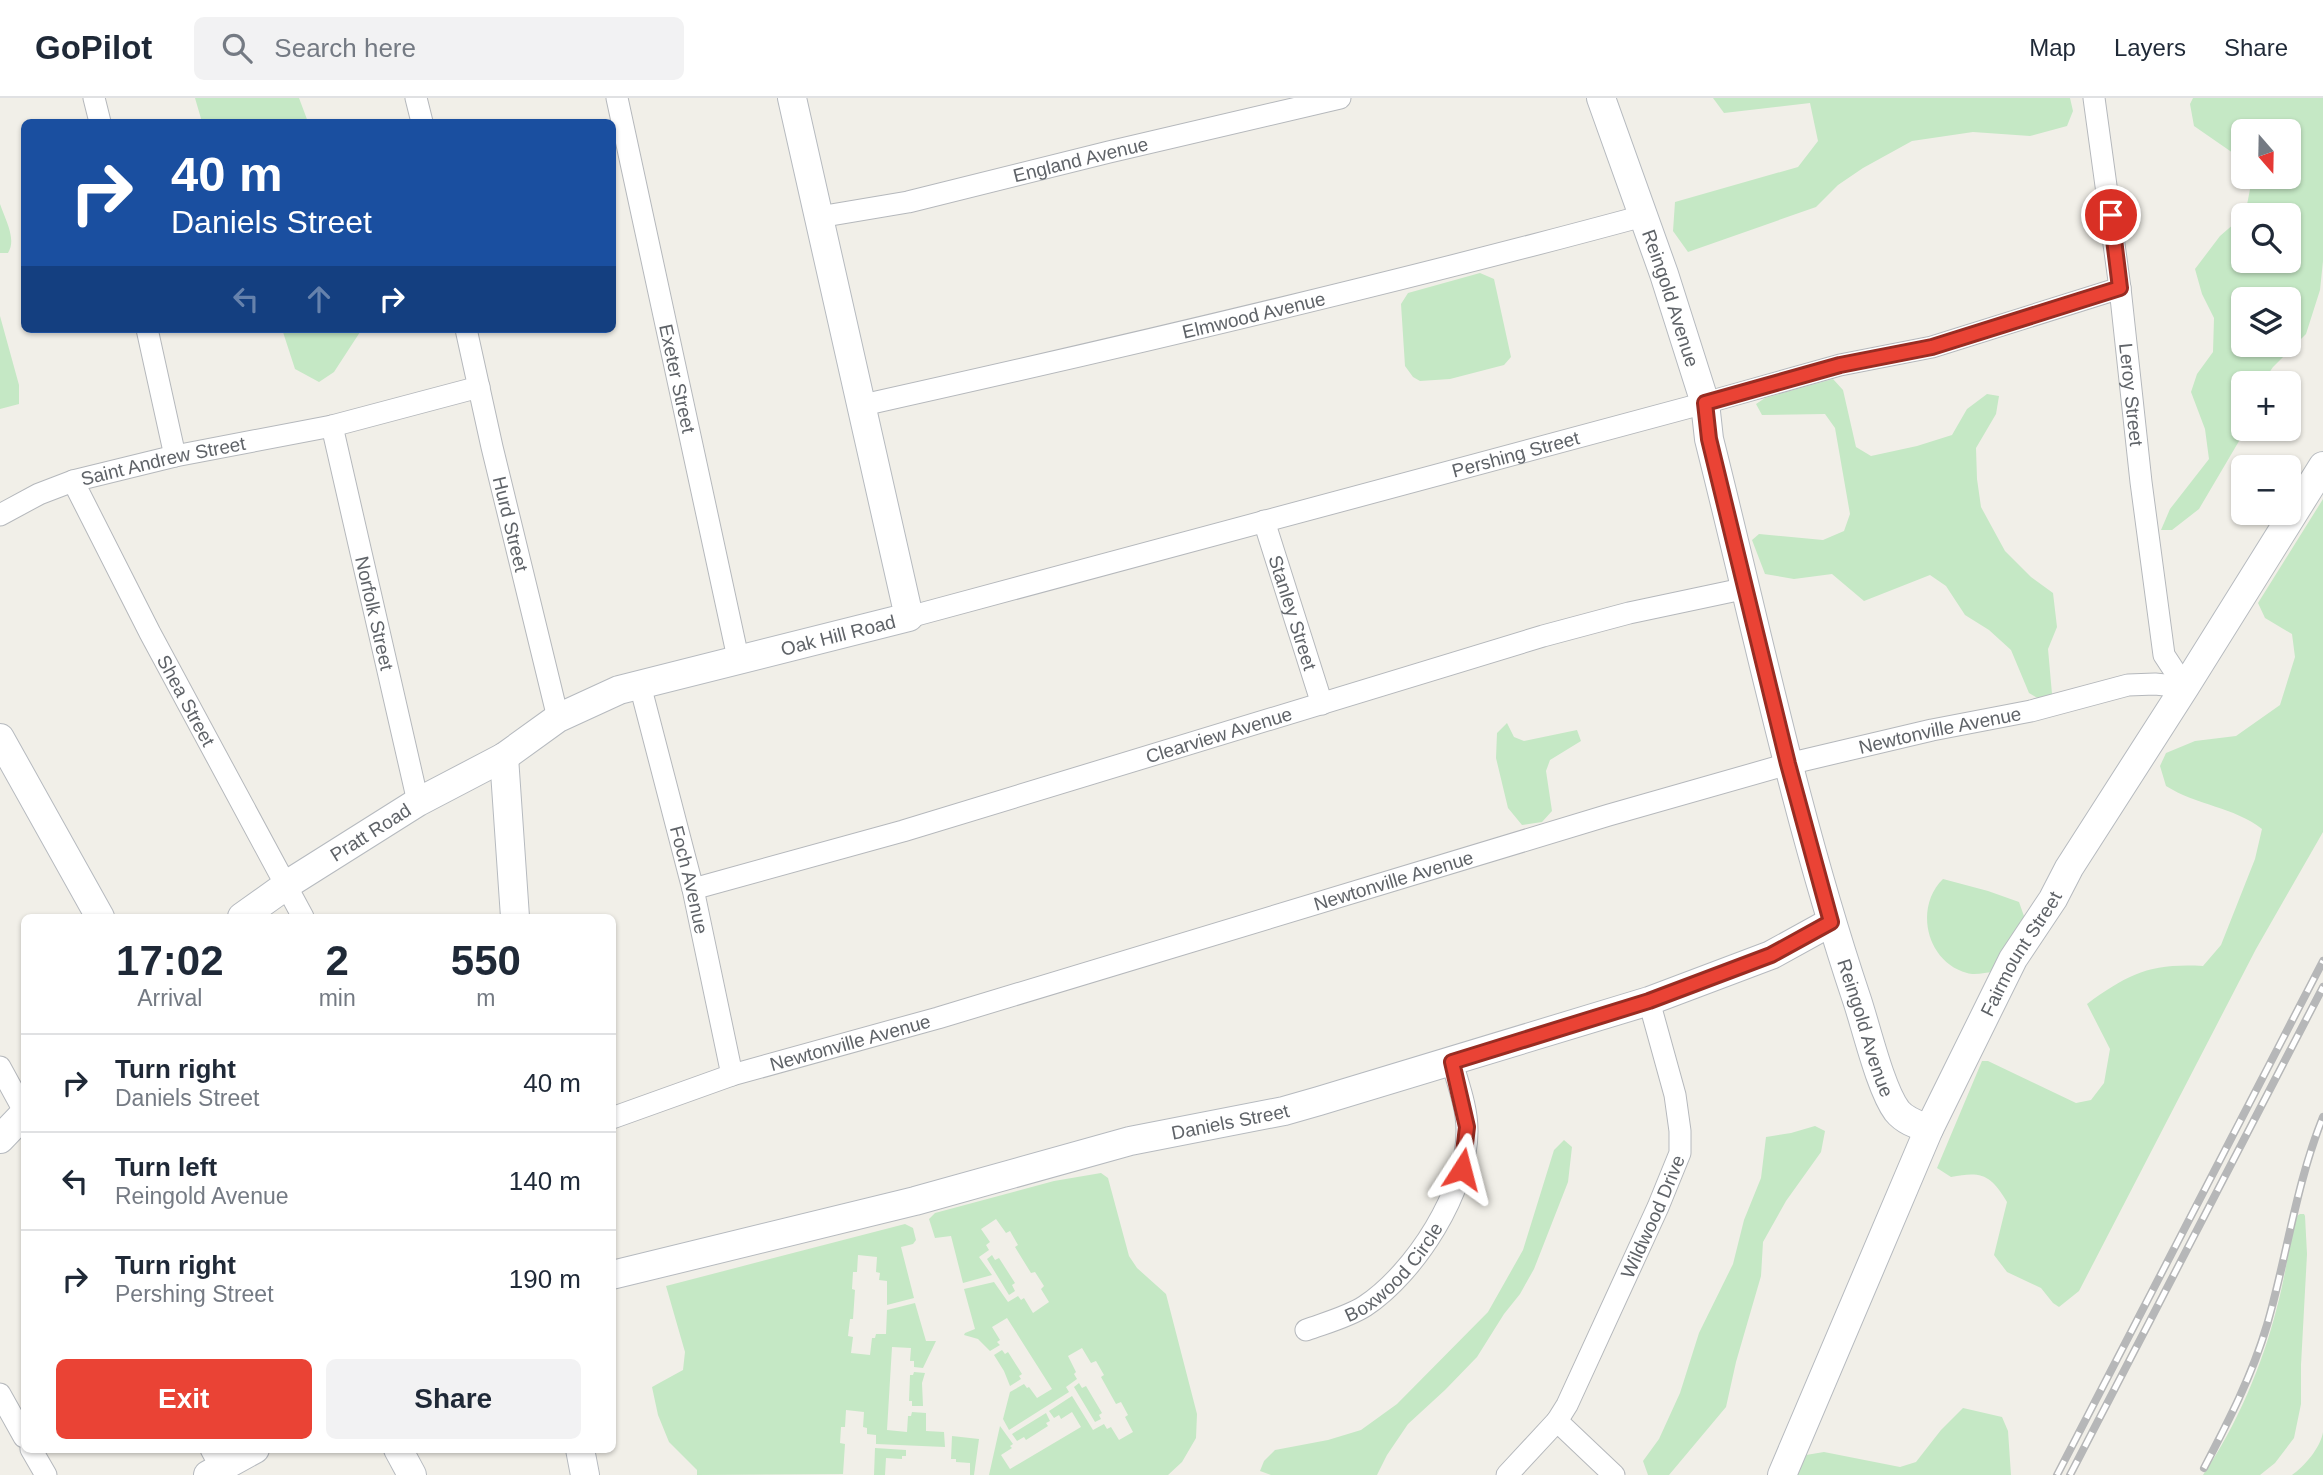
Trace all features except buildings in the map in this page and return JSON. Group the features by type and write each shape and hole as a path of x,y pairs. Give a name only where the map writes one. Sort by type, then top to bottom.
{"street":[{"path":"94,98 99,119"},
{"path":"416,98 421,119"},
{"name":"Exeter Street","path":"617,98 738,658"},
{"name":"Oak Hill Road","path":"504,757 558,718 619,690 909,617 792,98"},
{"name":"England Avenue","path":"819,217 908,202 1339,98"},
{"name":"Reingold Avenue","path":"1601,98 1664,274 1705,403 1709,439 1788,764 1831,922 1879,1070 1894,1105 1902,1116 1929,1129"},
{"name":"Leroy Street","path":"2094,98 2120,288 2141,482 2164,655 2185,687"},
{"name":"Elmwood Avenue","path":"863,405 1414,277 1643,216"},
{"name":"Pershing Street","path":"909,617 1840,365 1932,347 2120,288"},
{"path":"148,333 175,456"},
{"name":"Hurd Street","path":"467,333 558,718"},
{"name":"Saint Andrew Street","path":"0,515 39,494 73,481 175,456 332,426 479,387"},
{"name":"Norfolk Street","path":"332,426 418,802"},
{"name":"Fairmount Street","path":"1782,1475 1929,1129 2013,959 2323,466"},
{"name":"Shea Street","path":"73,481 157,645 301,914"},
{"name":"Stanley Street","path":"1264,521 1322,704"},
{"name":"Clearview Avenue","path":"693,889 903,831 1543,636 1629,613 1747,588"},
{"name":"Foch Avenue","path":"640,685 693,889 732,1075"},
{"name":"Newtonville Avenue","path":"616,1117 732,1075 938,1018 1596,819 1788,764 1933,730 2031,711 2127,685 2185,687"},
{"path":"0,738 98,914"},
{"path":"504,757 515,914"},
{"name":"Pratt Road","path":"246,914 285,886 418,802 504,757"},
{"name":"Daniels Street","path":"616,1274 915,1201 1130,1141 1284,1111 1649,1001 1771,955 1831,922"},
{"name":"Wildwood Drive","path":"1507,1475 1557,1421 1654,1217 1680,1153 1675,1095 1649,1001"},
{"name":"Boxwood Circle","path":"1306,1331 1358,1310 1384,1292 1413,1263 1434,1230 1457,1183 1467,1141 1466,1114 1452,1062"},
{"path":"0,1068 21,1106"},
{"path":"0,1139 21,1115"},
{"path":"0,1394 21,1432"},
{"path":"1557,1421 1614,1475"},
{"path":"33,1453 46,1475"},
{"path":"216,1467 246,1453"},
{"path":"400,1453 412,1475"},
{"path":"581,1453 585,1475"}],"green space":[{"path":"195,98 299,98 307,119 201,119"},
{"path":"1713,98 2070,98 2073,111 2067,126 2030,136 1973,132 1912,141 1838,185 1816,207 1688,252 1673,231 1675,202 1798,167 1818,141 1810,103 1724,113"},
{"path":"2193,98 2323,98 2323,261 2320,290 2306,334 2301,339 2301,287 2231,287 2231,357 2283,357 2270,371 2231,371 2231,441 2239,441 2199,509 2172,530 2161,530 2170,509 2209,459 2205,429 2191,392 2197,374 2213,352 2214,318 2202,294 2195,269 2220,236 2231,226 2231,273 2301,273 2301,203 2247,203 2250,189 2301,189 2301,119 2231,119 2231,152 2194,126 2190,104"},
{"path":"0,204 11,235 8,253 0,253"},
{"path":"1480,273 1494,279 1511,357 1504,365 1450,379 1420,381 1413,377 1405,366 1401,304 1408,293"},
{"path":"0,316 19,385 19,404 0,409"},
{"path":"283,333 359,333 334,372 319,382 295,369"},
{"path":"1833,379 1843,390 1856,447 1871,456 1952,435 1967,409 1987,394 1999,396 1996,414 1976,448 1981,507 2005,551 2031,577 2053,593 2057,627 2048,649 2052,694 2047,699 2039,699 2029,693 2011,650 1989,630 1965,615 1946,586 1930,575 1864,601 1832,574 1794,579 1765,574 1752,540 1759,534 1823,540 1844,531 1850,514 1835,428 1825,414 1762,415 1756,404 1765,398"},
{"path":"2323,499 2323,832 2256,949 2079,1291 2059,1307 2041,1288 2007,1272 1994,1255 2007,1202 1996,1186 1985,1177 1951,1177 1937,1168 1982,1061 1988,1061 2076,1103 2091,1100 2104,1083 2110,1049 2087,1004 2115,985 2140,973 2168,966 2203,966 2221,945 2255,859 2262,829 2239,816 2166,786 2160,766 2166,753 2195,741 2236,736 2280,705 2295,657 2292,634 2265,618 2258,603"},
{"path":"1507,723 1514,737 1524,741 1577,730 1581,741 1550,760 1546,771 1552,811 1542,822 1522,825 1508,808 1496,758 1497,733"},
{"path":"1943,879 2019,902 2025,919 1995,972 1967,973 1942,958 1934,946 1927,918 1934,891"},
{"path":"1815,1126 1825,1131 1821,1152 1786,1201 1763,1242 1761,1276 1726,1407 1669,1475 1648,1475 1643,1461 1659,1439 1680,1393 1699,1333 1733,1264 1744,1220 1761,1178 1766,1137"},
{"path":"1564,1140 1572,1147 1568,1182 1534,1269 1477,1357 1408,1424 1377,1475 1271,1475 1260,1471 1264,1461 1275,1450 1328,1440 1361,1430 1397,1404 1488,1312 1523,1250 1554,1150"},
{"path":"1101,1173 1108,1178 1129,1256 1137,1268 1166,1294 1197,1414 1196,1438 1182,1462 1168,1475 989,1475 1000,1426 1013,1444 1010,1446 1012,1448 1001,1455 1010,1469 1081,1427 1072,1412 1061,1419 1059,1415 1054,1418 1049,1411 1072,1396 1093,1430 1104,1424 1107,1429 1111,1427 1119,1440 1133,1432 1121,1402 1116,1404 1101,1377 1104,1375 1096,1361 1091,1363 1082,1348 1068,1356 1077,1379 1066,1387 1069,1392 1009,1430 1003,1419 1010,1392 1024,1384 1037,1398 1052,1389 1007,1318 992,1327 1000,1345 990,1351 978,1339 964,1335 975,1329 964,1289 994,1282 1008,1302 1018,1296 1021,1300 1024,1298 1033,1313 1049,1302 1041,1289 1044,1286 1035,1272 1031,1273 1015,1247 1018,1245 1010,1231 1006,1233 996,1219 981,1229 990,1242 986,1245 989,1250 979,1257 992,1275 963,1283 951,1236 935,1238 929,1219 935,1213 1054,1181"},
{"path":"2300,1214 2305,1216 2307,1254 2301,1404 2294,1438 2275,1463 2260,1475 2203,1475 2227,1437 2256,1373 2280,1296 2295,1217"},
{"path":"905,1224 913,1228 916,1240 913,1244 901,1247 914,1298 887,1305 887,1281 879,1280 880,1273 876,1272 877,1257 858,1255 857,1272 853,1272 853,1319 850,1319 848,1336 853,1337 851,1353 870,1355 872,1338 875,1338 876,1334 886,1334 887,1310 915,1303 926,1341 936,1341 923,1368 914,1367 914,1361 910,1361 911,1348 892,1347 887,1430 907,1432 908,1416 911,1416 912,1412 926,1413 926,1431 944,1432 945,1447 876,1444 876,1435 867,1434 867,1428 863,1427 864,1412 846,1410 840,1443 845,1444 843,1474 697,1475 697,1470 669,1442 658,1415 652,1387 683,1370 685,1352 666,1286"},
{"path":"992,1255 995,1260 999,1258 1015,1283 1012,1285 1015,1291 1009,1295 987,1259"},
{"path":"1002,1350 1005,1354 1008,1352 1022,1374 1019,1376 1021,1379 1010,1386 994,1355"},
{"path":"914,1372 925,1373 922,1383 923,1406 912,1406 912,1401 909,1401 910,1375"},
{"path":"1079,1383 1082,1388 1086,1386 1102,1413 1099,1415 1101,1419 1095,1422 1074,1387"},
{"path":"1963,1408 2002,1417 2008,1431 2011,1475 1794,1475 1806,1455 1824,1452 1900,1467 1916,1462 1941,1430"},
{"path":"1046,1413 1050,1421 1046,1423 1048,1426 1026,1440 1024,1437 1017,1441 1012,1434"},
{"path":"2323,1432 2323,1475 2292,1475 2311,1456"},
{"path":"952,1436 979,1439 974,1475 970,1475 970,1463 951,1459"},
{"path":"875,1448 906,1450 906,1456 902,1456 902,1459 886,1458 885,1475 874,1475"}],"railway":[{"path":"2057,1475 2323,961"},
{"path":"2070,1475 2323,987"},
{"path":"2204,1468 2239,1398 2261,1344 2306,1168 2323,1117"}],"route":[{"path":"1462,1169 1467,1141 1466,1114 1452,1062 1649,1001 1771,955 1831,922 1788,764 1709,439 1705,403 1840,365 1932,347 2120,288 2111,215"}]}
